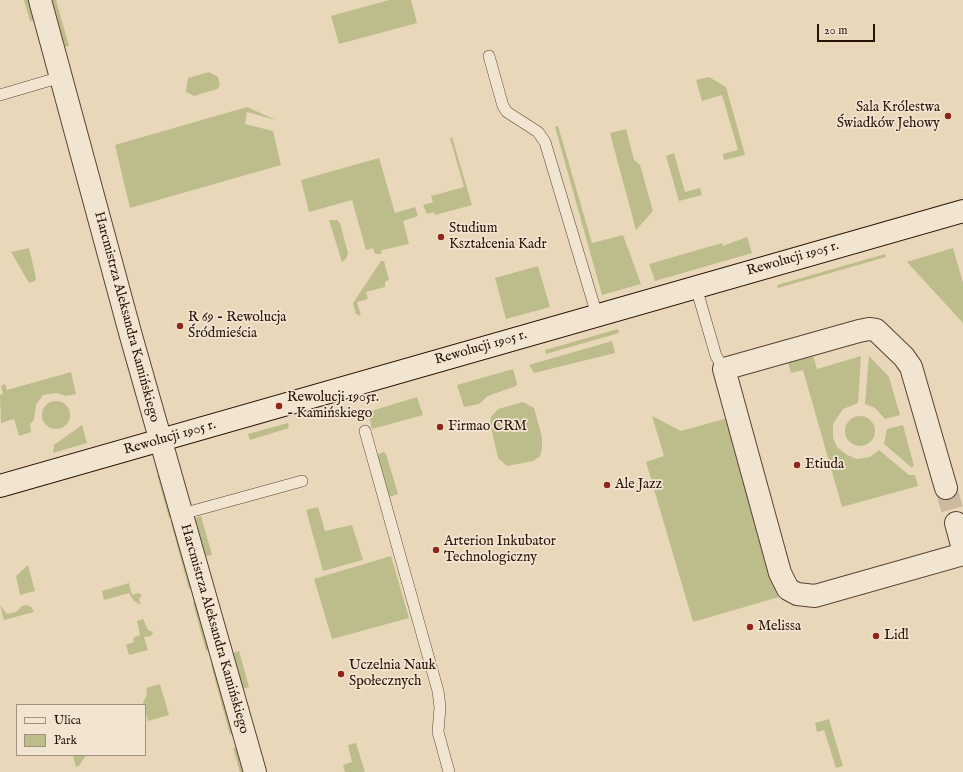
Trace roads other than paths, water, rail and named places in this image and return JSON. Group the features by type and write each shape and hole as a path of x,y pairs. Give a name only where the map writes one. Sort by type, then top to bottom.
{"street":[{"name":"Harcmistrza Aleksandra Kamińskiego","path":"40,0 160,440 255,772"},
{"name":"Rewolucji 1905 r.","path":"0,486 963,211"},
{"path":"946,488 911,367 904,357 876,330 869,329 859,331 724,369 780,572 788,589 797,594 815,596 963,554"},
{"path":"956,523 963,549"}],"lane":[{"path":"488,56 503,106 507,112 538,132 545,142 597,315"},
{"path":"0,95 61,77"},
{"path":"696,287 716,356 724,369"},
{"path":"365,431 438,691 440,707 438,732 449,772"},
{"path":"182,514 302,481"}],"tunnel":[{"path":"946,488 956,523"}],"place":[{"name":"Sala Królestwa Świadków Jehowy","path":"948,116"},
{"name":"Studium Kształcenia Kadr","path":"441,237"},
{"name":"R 69 - Rewolucja Śródmieścia","path":"180,326"},
{"name":"Rewolucji 1905r. - Kamińskiego","path":"279,406"},
{"name":"Firmao CRM","path":"440,427"},
{"name":"Etiuda","path":"797,465"},
{"name":"Ale Jazz","path":"607,485"},
{"name":"Arterion Inkubator Technologiczny","path":"436,550"},
{"name":"Melissa","path":"750,627"},
{"name":"Lidl","path":"876,636"},
{"name":"Uczelnia Nauk Społecznych","path":"341,674"}]}
